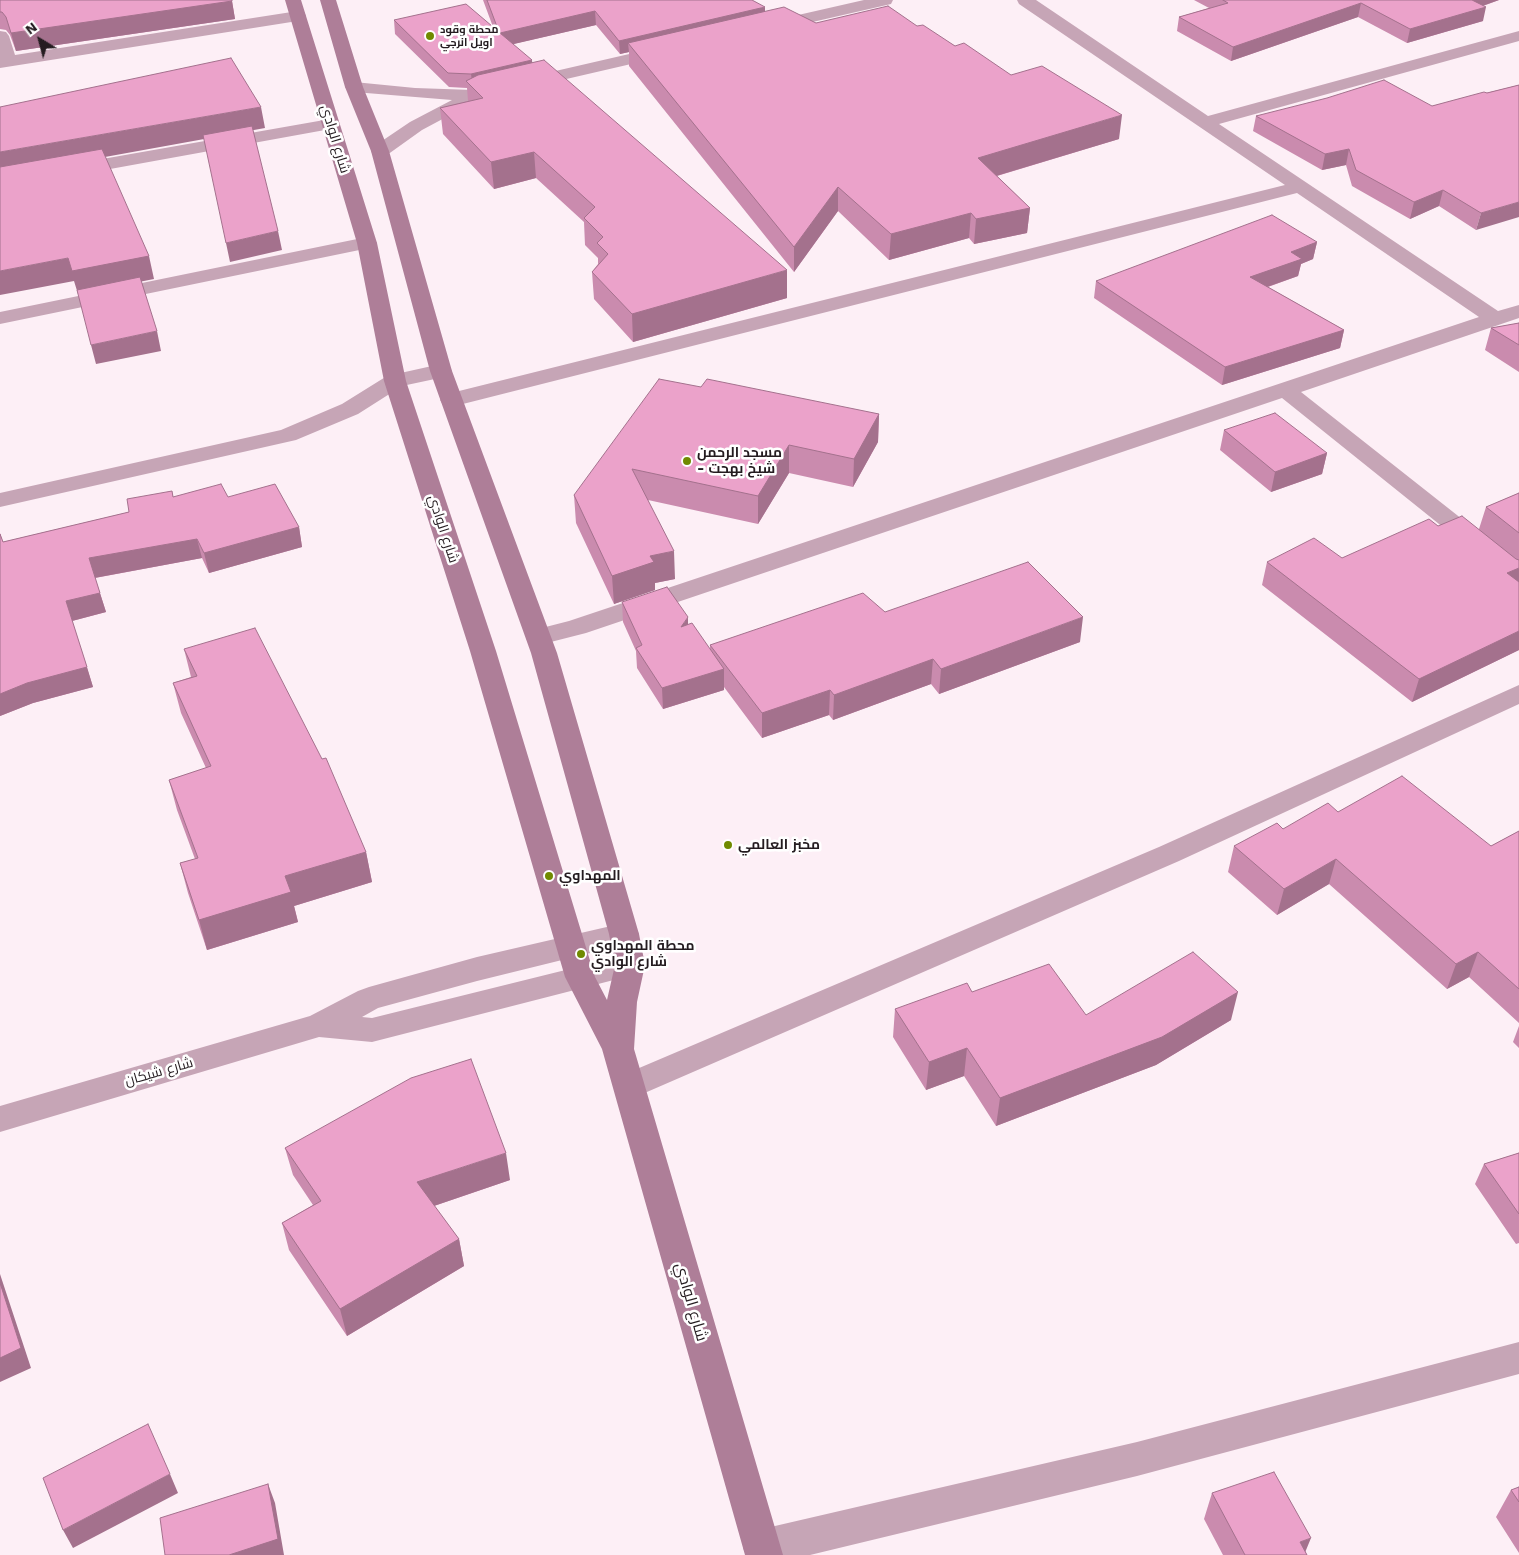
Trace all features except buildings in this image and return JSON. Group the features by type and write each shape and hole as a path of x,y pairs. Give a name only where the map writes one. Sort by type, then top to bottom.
{"main road":[{"name":"شارع الوادي","path":"328,0 354,87 380,151 441,371 539,637 624,934 630,965 622,1002 618,1049"},
{"name":"شارع الوادي","path":"295,8 367,243 395,381 483,651 580,977 618,1049 763,1552"}],"street":[{"path":"751,31 885,0"},
{"path":"1025,0 1495,319"},
{"path":"0,36 5,62 295,8"},
{"path":"1205,122 1519,36"},
{"path":"380,151 416,126 474,95 684,46"},
{"path":"354,87 415,93 474,95"},
{"path":"0,183 330,124"},
{"path":"451,400 1299,187"},
{"path":"0,318 367,243"},
{"path":"539,637 596,621 1519,311"},
{"path":"0,500 288,435 350,409 395,381 441,371"},
{"path":"1284,389 1519,576"},
{"path":"628,1086 1168,854 1519,694"},
{"name":"شارع شيكان","path":"0,1119 318,1025 369,999 477,969 624,934"},
{"name":"شارع شيكان","path":"318,1025 372,1030 630,965"},
{"path":"763,1552 1137,1460 1519,1358"}],"place":[{"name":"محطة وقود اويل انرجي","path":"430,36"},
{"name":"مسجد الرحمن - شيخ بهجت","path":"687,461"},
{"name":"مخبز العالمي","path":"728,845"},
{"name":"المهداوي","path":"549,876"},
{"name":"محطة المهداوي شارع الوادي","path":"581,954"}]}
